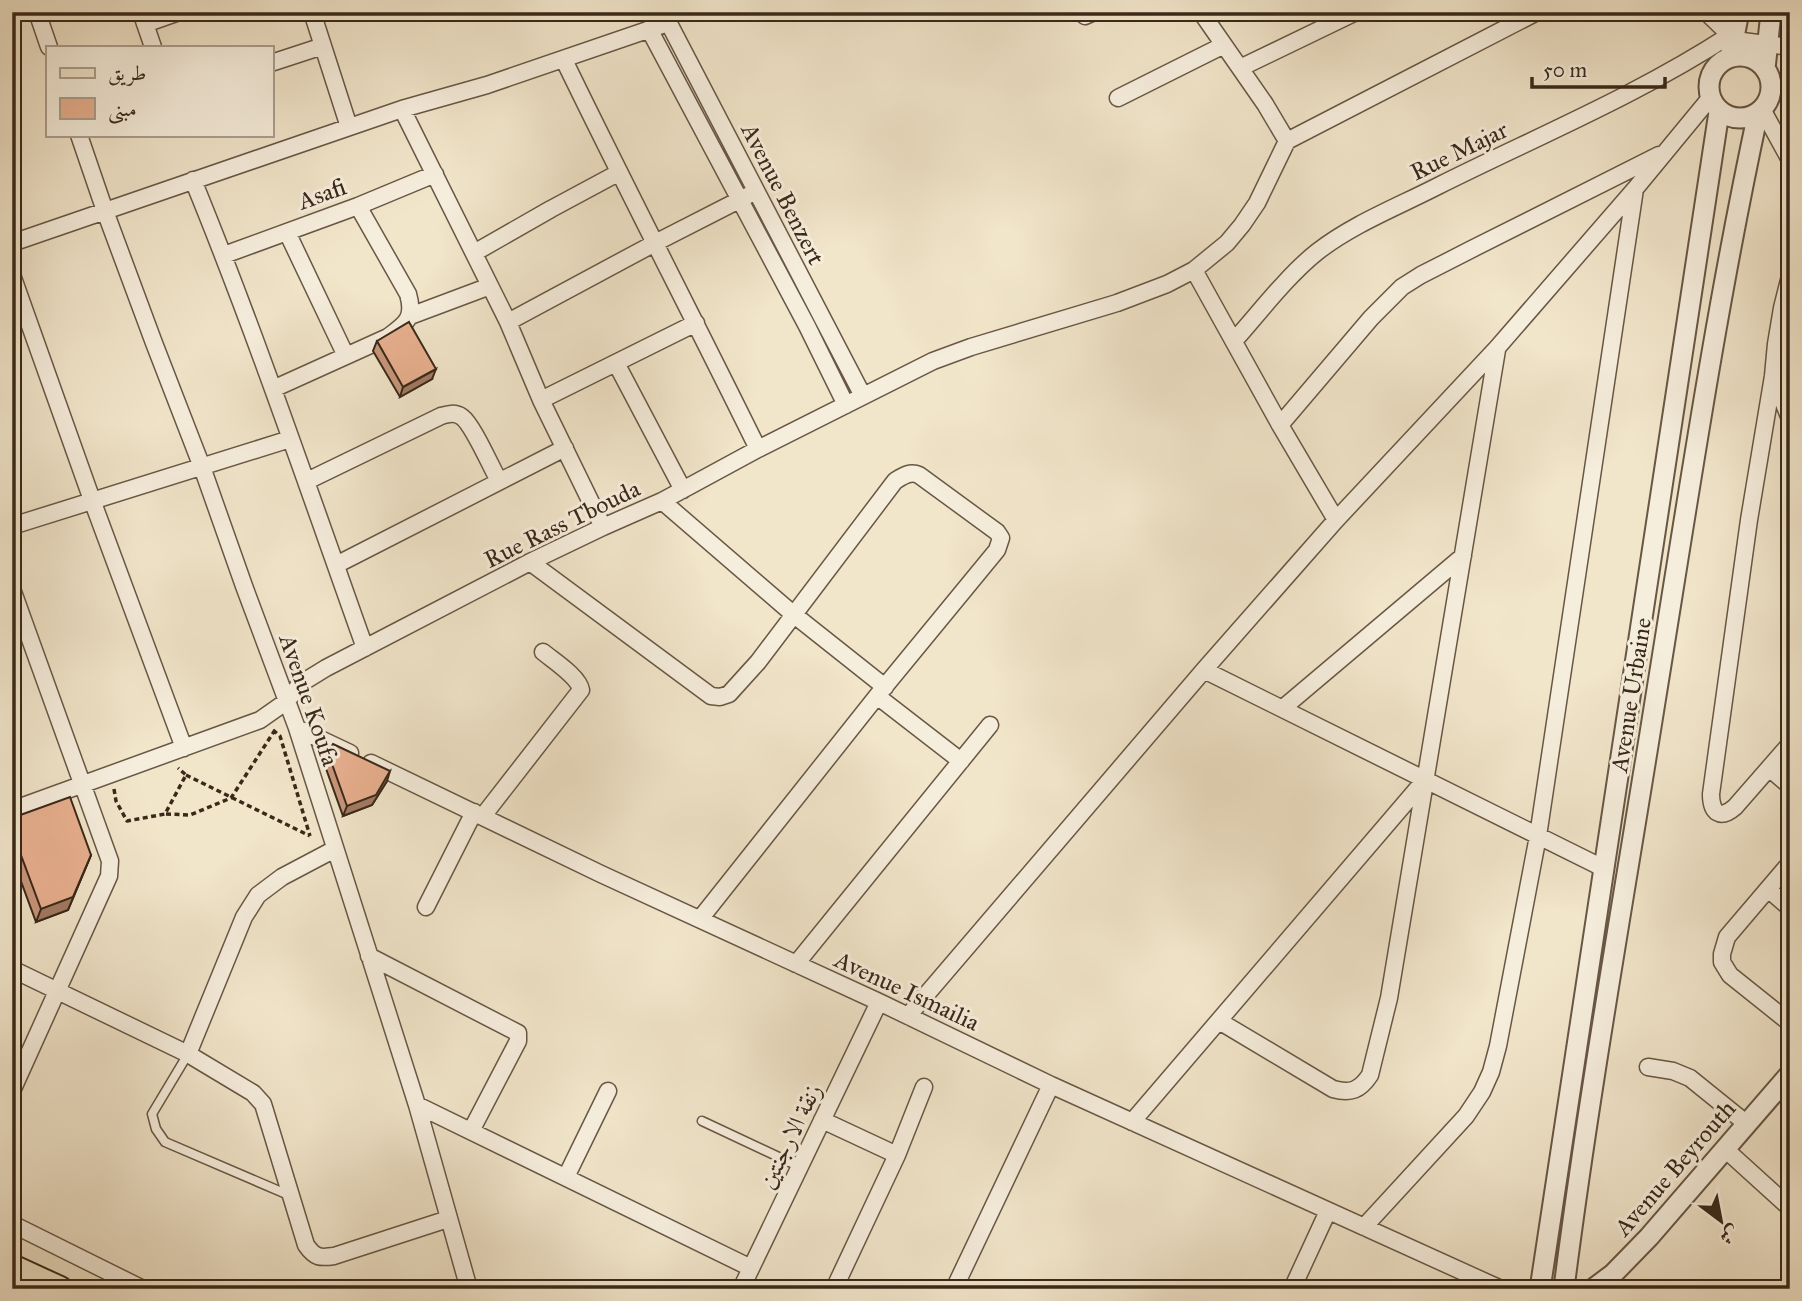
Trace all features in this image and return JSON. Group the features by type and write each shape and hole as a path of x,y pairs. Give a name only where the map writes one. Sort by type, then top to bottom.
{"main road":[{"path":"12,1267 60,1289"}],"street":[{"path":"37,12 49,46"},
{"path":"153,46 143,18 179,12"},
{"path":"312,12 349,127"},
{"path":"1201,12 1265,104 1287,141 1533,13"},
{"path":"1240,68 1356,12"},
{"path":"1706,12 1731,44 1740,56 1758,62 1769,77 1768,102 1760,111 1739,119 1728,117 1714,105 1709,81 1731,44 1739,12"},
{"path":"1765,69 1771,12"},
{"path":"12,243 402,109 564,60 649,29 666,18"},
{"name":"Avenue Benzert","path":"666,18 863,396"},
{"name":"Avenue Benzert","path":"649,29 807,326 846,405"},
{"path":"1731,44 1767,43 1790,47"},
{"name":"Rue Majar","path":"1234,341 1296,273 1331,242 1363,223 1548,134 1683,64 1731,44"},
{"path":"1118,98 1224,45"},
{"path":"273,62 323,46"},
{"path":"564,60 618,173 758,449"},
{"path":"908,1016 1336,520 1497,348 1663,153 1714,105"},
{"name":"Avenue Urbaine","path":"1540,1289 1573,1062 1605,869 1714,105"},
{"path":"402,109 508,322 541,400 603,527"},
{"path":"1760,111 1790,160"},
{"name":"Avenue Urbaine","path":"1560,1288 1723,286 1760,111"},
{"name":"Avenue Koufa","path":"79,136 202,467 244,586 281,706 297,728 416,1105 469,1289"},
{"name":"Rue Rass Tbouda","path":"12,810 260,720 281,706 300,684 365,648 530,562 662,501 758,449 933,361 971,346 1117,303 1167,284 1194,270 1227,243 1242,225 1257,203 1287,141"},
{"path":"1280,425 1371,318 1402,287 1663,153"},
{"path":"474,253 618,173"},
{"name":"Asafi","path":"224,254 358,206 435,174"},
{"path":"193,180 274,388 365,648"},
{"path":"1364,1227 1466,1116 1492,1072 1538,836 1635,189"},
{"path":"508,322 756,191"},
{"path":"274,388 388,337 403,326 410,316 412,306 408,294 358,206"},
{"path":"287,232 346,356"},
{"path":"1194,270 1336,520"},
{"path":"12,275 184,748"},
{"path":"1790,276 1782,307 1749,520 1711,794 1711,803 1716,812 1720,814 1730,811 1790,744"},
{"path":"410,316 490,286"},
{"path":"541,400 696,323"},
{"path":"1219,1021 1334,1090 1355,1091 1364,1085 1370,1075 1389,998 1497,348"},
{"path":"616,363 683,490"},
{"path":"1773,376 1790,419"},
{"path":"307,481 441,416 453,413 462,417 470,426 499,481"},
{"path":"12,526 290,439"},
{"path":"336,565 565,448"},
{"path":"530,562 711,696 720,697 729,694 758,662 895,481 902,476 914,473 919,475 997,532 1001,538 997,550 699,919"},
{"path":"662,501 961,761"},
{"path":"1283,708 1463,556"},
{"path":"12,589 110,861 109,876 12,1091"},
{"path":"426,907 479,814 581,690 579,683 543,652"},
{"path":"1204,670 1605,869"},
{"path":"796,964 990,724"},
{"name":"Avenue Ismailia","path":"297,728 1051,1085 1501,1289"},
{"path":"1769,768 1790,786"},
{"path":"1132,1122 1425,780"},
{"path":"188,1054 244,917 258,895 282,877 335,849"},
{"path":"1790,863 1727,937 1722,954 1730,975 1790,1023"},
{"path":"1768,889 1790,908"},
{"path":"369,956 518,1033 518,1041 471,1131"},
{"path":"12,969 188,1054 253,1093 262,1104 306,1245 312,1253 321,1257 334,1256 448,1219"},
{"name":"زنقة الارجنتين","path":"741,1289 879,1002"},
{"path":"1648,1067 1673,1071 1690,1078 1747,1124"},
{"name":"Avenue Beyrouth","path":"1593,1289 1613,1275 1648,1237 1790,1074"},
{"path":"954,1289 1051,1085"},
{"path":"834,1289 897,1155 924,1087"},
{"path":"566,1177 608,1091"},
{"path":"416,1105 751,1268"},
{"path":"822,1120 897,1155"},
{"path":"1725,1149 1790,1208"},
{"path":"1292,1289 1328,1211"},
{"path":"12,1224 143,1289"}],"lane":[{"path":"188,1054 152,1114 156,1129 165,1142 291,1196"},
{"path":"702,1121 800,1167"}],"path":[{"path":"114,786 116,801 127,821 165,814 190,815 231,798 275,731 281,706"},
{"path":"175,764 186,775 310,835 280,736 269,729"},
{"path":"165,814 186,775"}],"building":[{"path":"409,322 436,369 403,387 377,341"},
{"path":"333,744 390,771 376,795 347,806 328,753"},
{"path":"70,797 91,855 73,897 41,909 12,831 12,818"}]}
